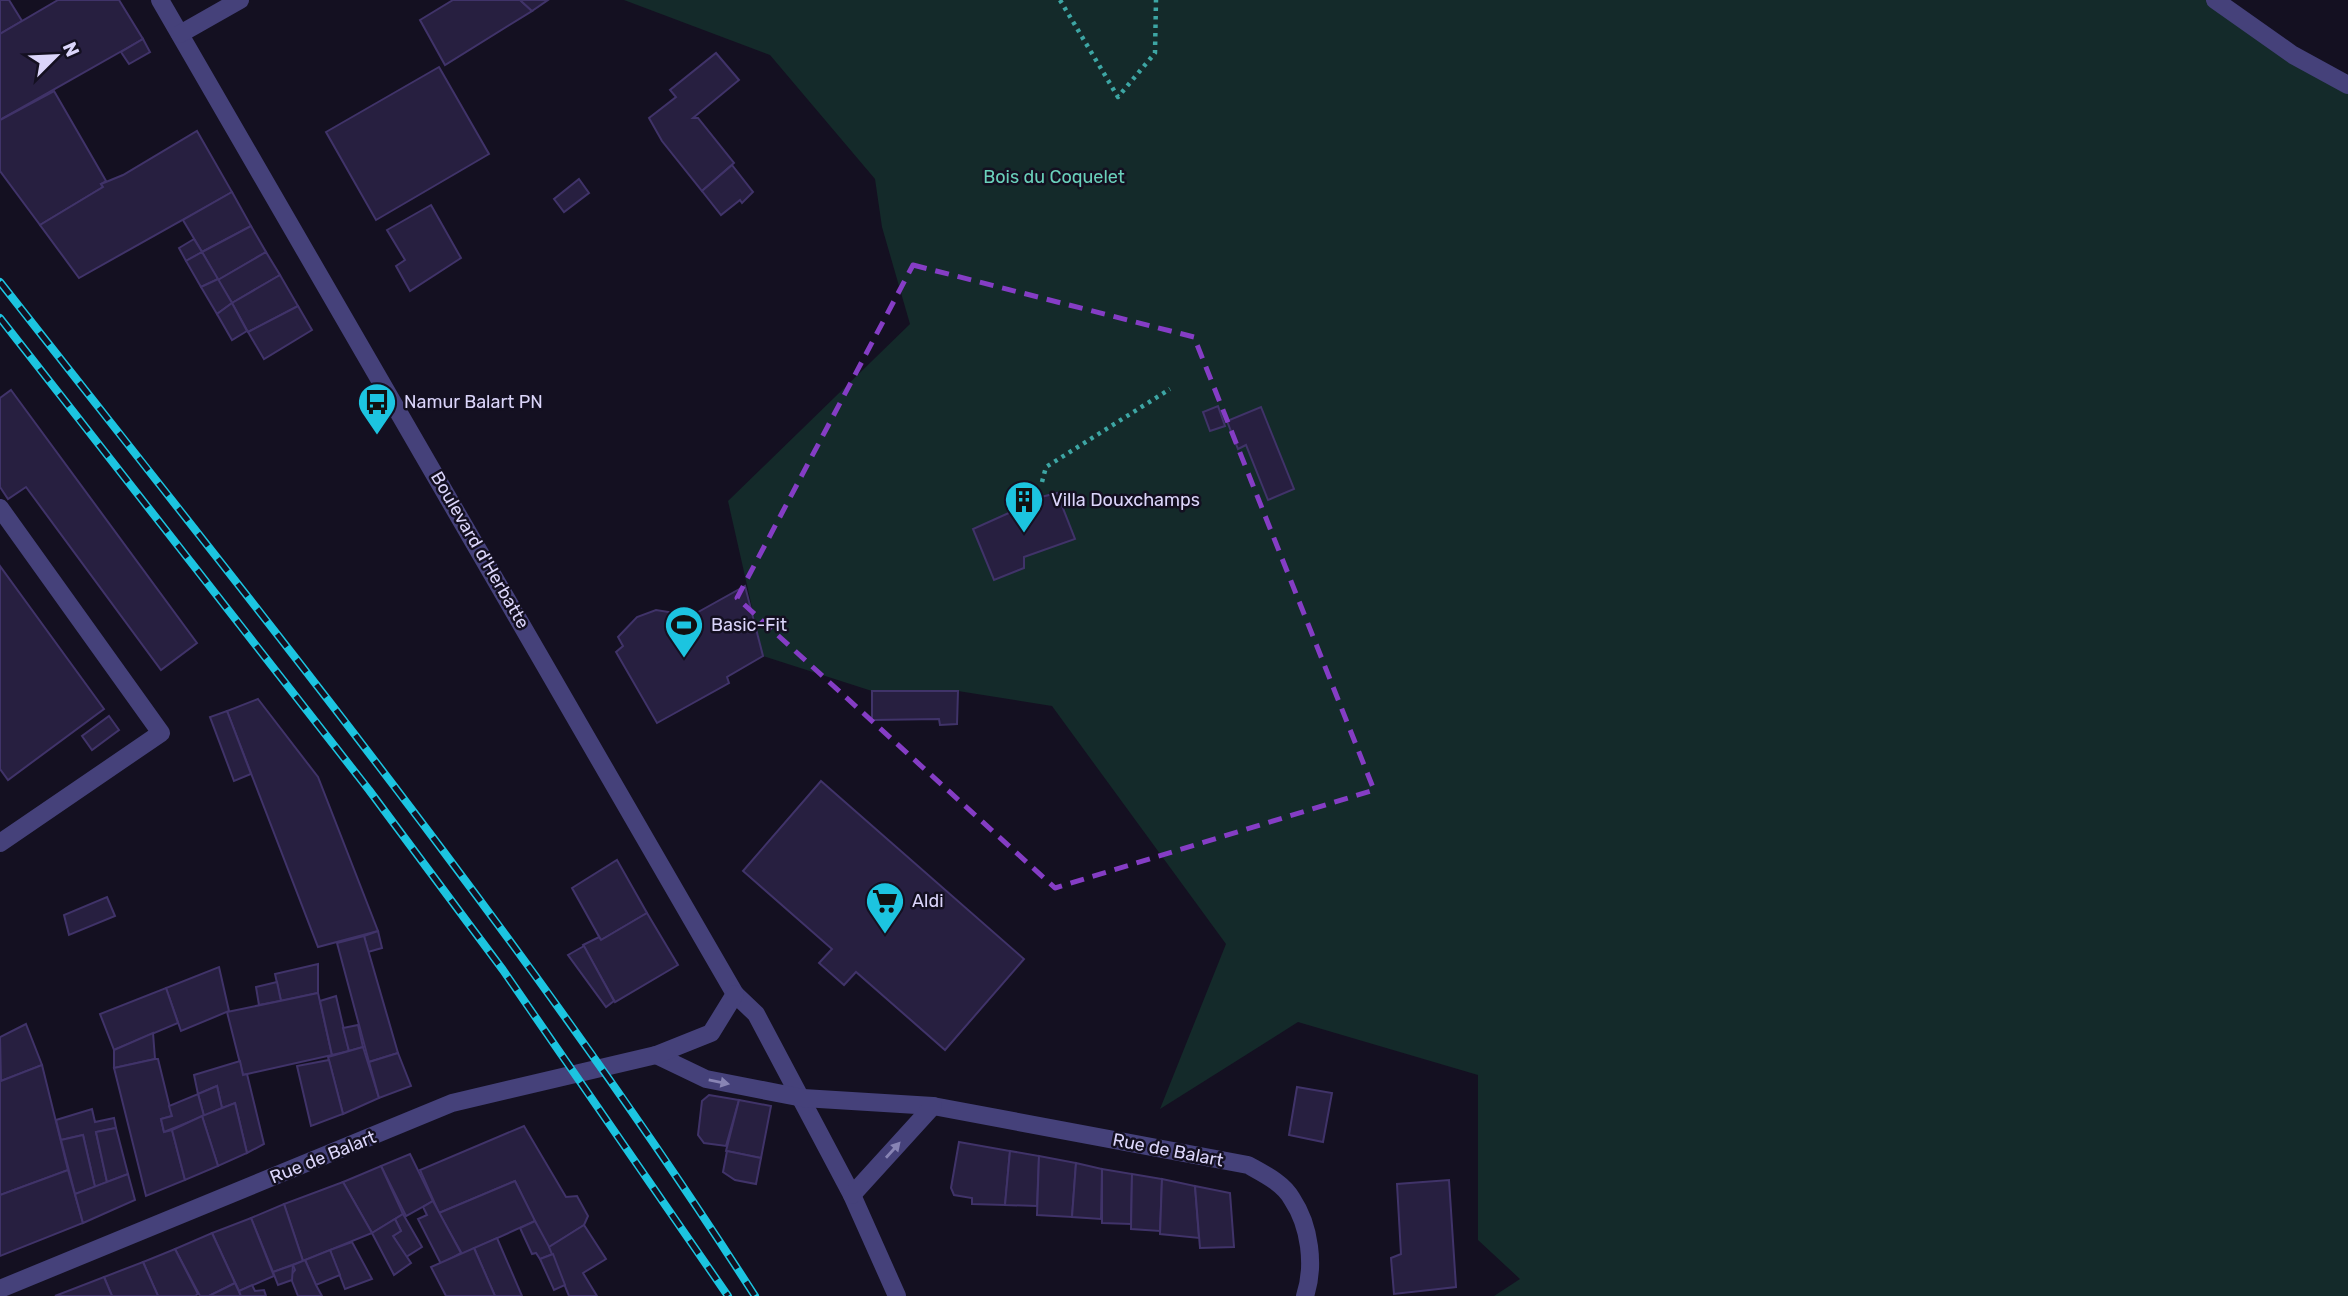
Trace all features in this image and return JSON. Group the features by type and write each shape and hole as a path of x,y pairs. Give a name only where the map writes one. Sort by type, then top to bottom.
{"street":[{"name":"Boulevard d'Herbatte","path":"160,0 735,994 756,1014 803,1098 852,1195 897,1296"},
{"path":"180,34 240,0"},
{"path":"2215,0 2293,55 2348,85"},
{"path":"0,508 161,733 0,844"},
{"name":"Rue de Balart","path":"0,1289 452,1103 656,1055 711,1033 735,994"},
{"name":"Rue de Balart","path":"656,1055 706,1079 803,1098 933,1106 1248,1166 1274,1180 1292,1198 1303,1222 1309,1247 1310,1282 1305,1296"},
{"path":"852,1195 933,1106"}],"path":[{"path":"1060,0 1118,97 1155,53 1156,0"},
{"path":"1042,482 1046,467 1170,389"}],"highlighted area":[{"path":"913,265 1194,337 1374,790 1055,888 737,598"}],"green space":[{"name":"Bois du Coquelet","path":"624,0 2215,0 2348,85 2348,1296 1494,1296 1520,1279 1478,1240 1478,1075 1298,1022 1160,1109 1226,944 1052,706 958,691 872,691 763,656 728,501 910,324 882,227 875,179 770,55"}],"building":[{"path":"0,0 9,0 22,21 0,34"},
{"path":"58,0 119,0 143,39 0,120 0,34"},
{"path":"453,0 520,0 532,11 445,65 420,20"},
{"path":"520,0 548,0 532,11"},
{"path":"143,39 150,52 129,64 121,52"},
{"path":"716,53 739,80 693,118 698,118 734,163 702,191 662,141 649,118 676,97 670,90"},
{"path":"439,67 489,154 376,220 326,132"},
{"path":"54,91 106,181 101,184 103,187 40,225 0,171 0,120"},
{"path":"197,131 232,192 79,278 40,225 103,187 101,184 123,175"},
{"path":"732,165 753,192 742,203 740,200 721,215 702,191"},
{"path":"579,179 589,193 564,212 554,199"},
{"path":"232,192 251,226 202,252 183,220"},
{"path":"431,205 461,258 410,291 396,266 405,260 387,230"},
{"path":"251,226 266,252 218,280 202,252"},
{"path":"194,239 202,252 186,261 179,248"},
{"path":"202,252 218,279 201,287 186,261"},
{"path":"266,252 280,275 232,303 218,280"},
{"path":"280,275 298,306 248,332 232,303"},
{"path":"218,279 232,303 217,314 201,287"},
{"path":"232,303 247,331 232,340 217,314"},
{"path":"298,306 312,330 264,359 248,332"},
{"path":"11,390 197,643 161,670 26,487 8,499 0,487 0,398"},
{"path":"1218,406 1225,426 1210,431 1203,412"},
{"path":"1261,407 1294,489 1268,500 1246,445 1238,449 1227,421"},
{"name":"Villa Douxchamps","path":"1024,487 1033,491 1037,498 1057,493 1075,539 1024,557 1024,568 994,580 973,529 1011,512 1013,496"},
{"path":"0,566 104,709 8,780 0,769"},
{"path":"745,586 763,656 727,677 729,683 657,723 616,652 623,646 618,637 637,617 656,610 681,614 687,610 691,616"},
{"path":"872,691 958,691 957,724 940,725 939,719 872,720"},
{"path":"258,699 318,777 378,931 318,947 227,711"},
{"path":"227,711 251,774 234,781 210,717"},
{"path":"109,716 119,730 92,750 82,736"},
{"path":"821,781 1024,959 945,1050 856,972 844,985 819,963 832,949 743,871"},
{"path":"617,860 647,913 601,940 572,888"},
{"path":"107,897 115,916 69,935 64,915"},
{"path":"647,913 678,965 615,1002 583,945 599,937 601,940"},
{"path":"378,931 382,948 368,952 364,936"},
{"path":"364,936 398,1053 369,1062 337,943"},
{"path":"584,946 614,1001 606,1007 568,955"},
{"path":"318,964 318,993 281,1001 275,974"},
{"path":"219,967 229,1011 181,1031 166,988"},
{"path":"277,982 281,1001 259,1005 256,987"},
{"path":"166,988 178,1023 114,1050 100,1014"},
{"path":"318,993 332,1055 243,1075 227,1012"},
{"path":"336,996 349,1051 332,1055 320,1001"},
{"path":"26,1024 42,1065 1,1081 0,1037"},
{"path":"358,1025 363,1047 349,1051 343,1028"},
{"path":"153,1033 155,1059 114,1068 114,1050"},
{"path":"363,1047 379,1098 343,1114 328,1057"},
{"path":"398,1053 411,1086 379,1098 369,1062"},
{"path":"158,1059 172,1116 161,1119 164,1132 172,1130 185,1180 146,1196 114,1068"},
{"path":"329,1060 343,1114 311,1126 297,1066"},
{"path":"240,1061 243,1075 247,1074 264,1144 247,1153 235,1103 222,1108 217,1086 198,1094 194,1075"},
{"path":"42,1065 68,1170 0,1195 0,1079 1,1081"},
{"path":"217,1086 222,1108 204,1116 198,1094"},
{"path":"1297,1087 1332,1093 1323,1142 1289,1135"},
{"path":"198,1094 204,1116 164,1132 161,1119 172,1116 169,1106"},
{"path":"709,1095 739,1100 726,1146 704,1143 698,1135 702,1101"},
{"path":"739,1100 771,1106 761,1158 726,1151"},
{"path":"235,1103 247,1153 218,1166 202,1116"},
{"path":"92,1109 95,1122 114,1118 116,1128 96,1132 107,1182 95,1187 83,1135 61,1140 56,1120"},
{"path":"202,1116 218,1166 185,1180 172,1130"},
{"path":"524,1126 566,1197 577,1196 588,1216 584,1225 548,1248 515,1181 439,1213 420,1170"},
{"path":"116,1128 128,1174 107,1182 96,1132"},
{"path":"83,1135 95,1187 75,1194 61,1140"},
{"path":"959,1142 1010,1151 1005,1205 972,1204 972,1198 954,1195 951,1188"},
{"path":"727,1151 761,1158 756,1184 735,1180 723,1172"},
{"path":"1010,1151 1039,1156 1037,1206 1005,1205"},
{"path":"410,1154 433,1201 406,1216 381,1166"},
{"path":"1039,1156 1076,1163 1072,1217 1037,1215"},
{"path":"1076,1163 1102,1169 1101,1219 1072,1217"},
{"path":"381,1166 403,1214 372,1233 343,1182"},
{"path":"1102,1169 1132,1174 1131,1224 1102,1223"},
{"path":"68,1170 83,1223 0,1256 0,1195"},
{"path":"128,1174 135,1200 83,1223 75,1194"},
{"path":"1132,1174 1162,1179 1160,1231 1131,1229"},
{"path":"1162,1179 1195,1186 1199,1238 1160,1234"},
{"path":"1449,1180 1456,1287 1394,1294 1391,1258 1401,1254 1397,1184"},
{"path":"515,1181 535,1221 462,1254 439,1213"},
{"path":"343,1182 372,1233 303,1261 284,1204"},
{"path":"1195,1186 1230,1193 1234,1247 1200,1248"},
{"path":"433,1201 461,1253 441,1264 418,1219 427,1215 423,1207"},
{"path":"284,1204 303,1261 273,1272 251,1218"},
{"path":"403,1214 422,1247 406,1257 393,1236 401,1231 395,1219"},
{"path":"251,1218 274,1276 239,1291 212,1233"},
{"path":"395,1219 401,1231 393,1236 411,1263 394,1275 372,1233"},
{"path":"535,1221 553,1254 540,1259 536,1253 532,1254 520,1228"},
{"path":"584,1225 606,1259 583,1273 597,1296 569,1296 549,1247"},
{"path":"212,1233 235,1283 209,1296 200,1296 175,1249"},
{"path":"497,1238 522,1296 495,1296 474,1248"},
{"path":"352,1242 372,1279 345,1289 330,1250"},
{"path":"474,1248 495,1296 446,1296 431,1267"},
{"path":"175,1249 198,1294 195,1296 158,1296 143,1262"},
{"path":"330,1250 340,1275 316,1285 305,1260"},
{"path":"553,1254 565,1285 554,1290 540,1259"},
{"path":"305,1260 322,1296 298,1296 290,1276 295,1270 293,1265"},
{"path":"143,1262 158,1296 112,1296 104,1277"},
{"path":"293,1265 292,1280 278,1285 273,1272"},
{"path":"104,1277 112,1296 55,1296"},
{"path":"235,1283 241,1296 209,1296"},
{"path":"252,1285 255,1291 264,1290 266,1296 241,1296 239,1291"}],"railway":[{"path":"0,282 293,655 485,907 668,1164 755,1296"},
{"path":"0,318 369,790 503,970 728,1296"}],"place":[{"name":"Namur Balart PN","path":"377,436"},
{"name":"Villa Douxchamps","path":"1024,534"},
{"name":"Basic-Fit","path":"684,659"},
{"name":"Aldi","path":"885,935"}]}
